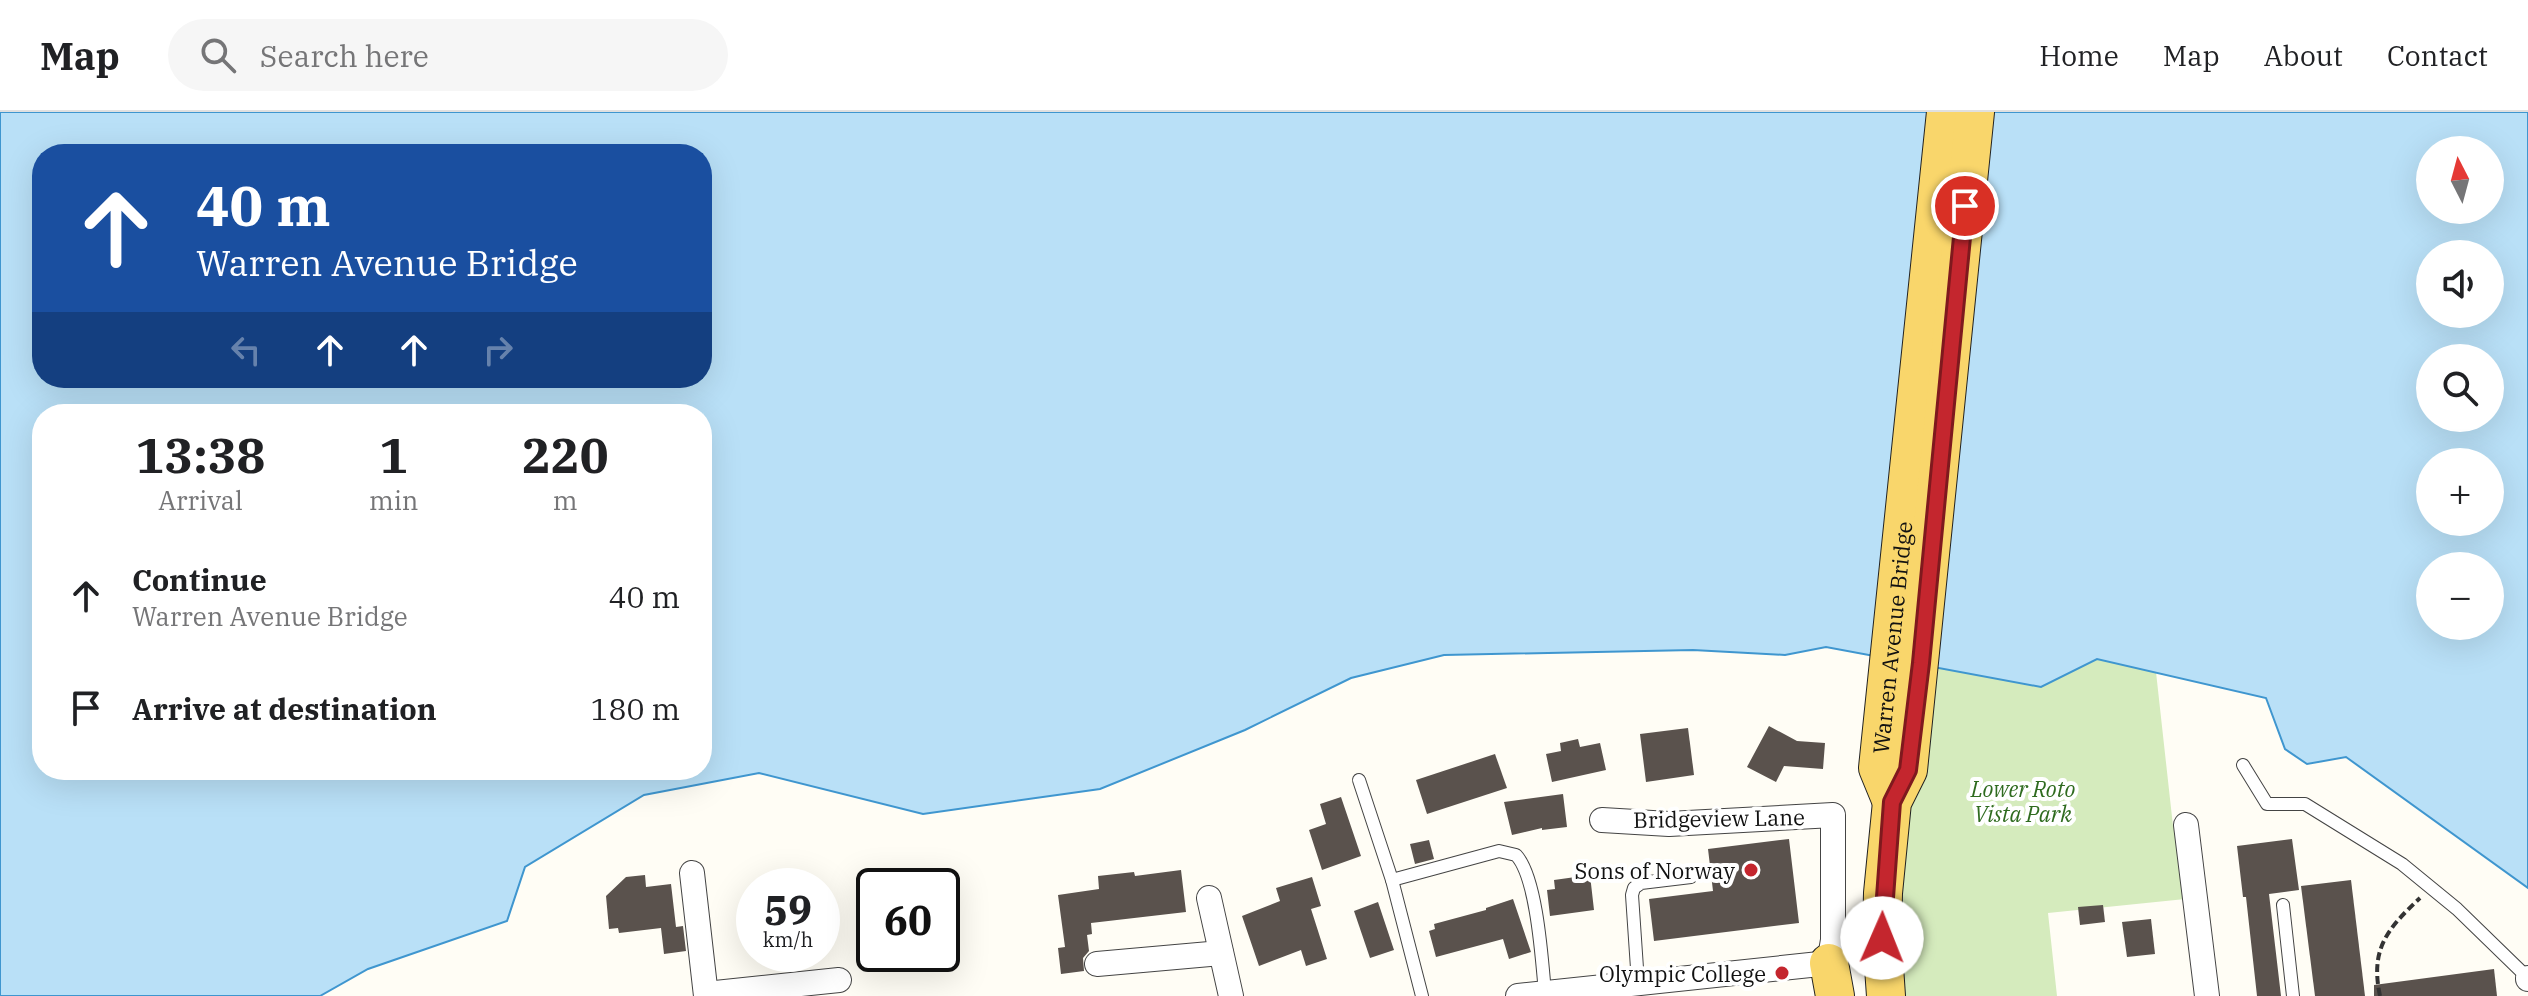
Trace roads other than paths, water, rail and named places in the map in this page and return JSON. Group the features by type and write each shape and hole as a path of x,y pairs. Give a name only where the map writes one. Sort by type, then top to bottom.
{"main road":[{"name":"Warren Avenue Bridge","path":"1892,802 1878,768 1946,112"},
{"name":"Warren Avenue Bridge","path":"1892,802 1908,770 1975,112"},
{"path":"1886,996 1883,893 1892,802"}],"street":[{"name":"Bridgeview Lane","path":"1602,820 1669,824 1833,815 1832,979"},
{"path":"2186,825 2207,996"},
{"path":"692,873 706,995 839,980"},
{"path":"1209,898 1231,996"},
{"path":"1097,964 1221,953"},
{"path":"1518,996 1638,983 1832,979"}],"lane":[{"path":"2243,765 2267,804 2305,804 2402,864 2493,942 2528,978"},
{"path":"1359,780 1392,880 1422,996"},
{"path":"1392,880 1499,851 1516,855 1527,871 1537,923 1557,994"},
{"path":"1638,983 1634,888 1641,883 1691,877"},
{"path":"2283,905 2293,996"}],"water":[{"path":"0,112 2528,112 2528,888 2346,757 2307,764 2285,749 2266,698 2097,659 2041,687 1826,647 1785,655 1693,650 1444,655 1351,678 1245,730 1100,789 923,814 759,773 644,795 525,867 507,921 368,969 320,996 0,996"}],"place":[{"name":"Sons of Norway","path":"1751,870"},
{"name":"Olympic College","path":"1782,973"}],"park label":[{"name":"Lower Roto Vista Park","path":"2023,800"}]}
